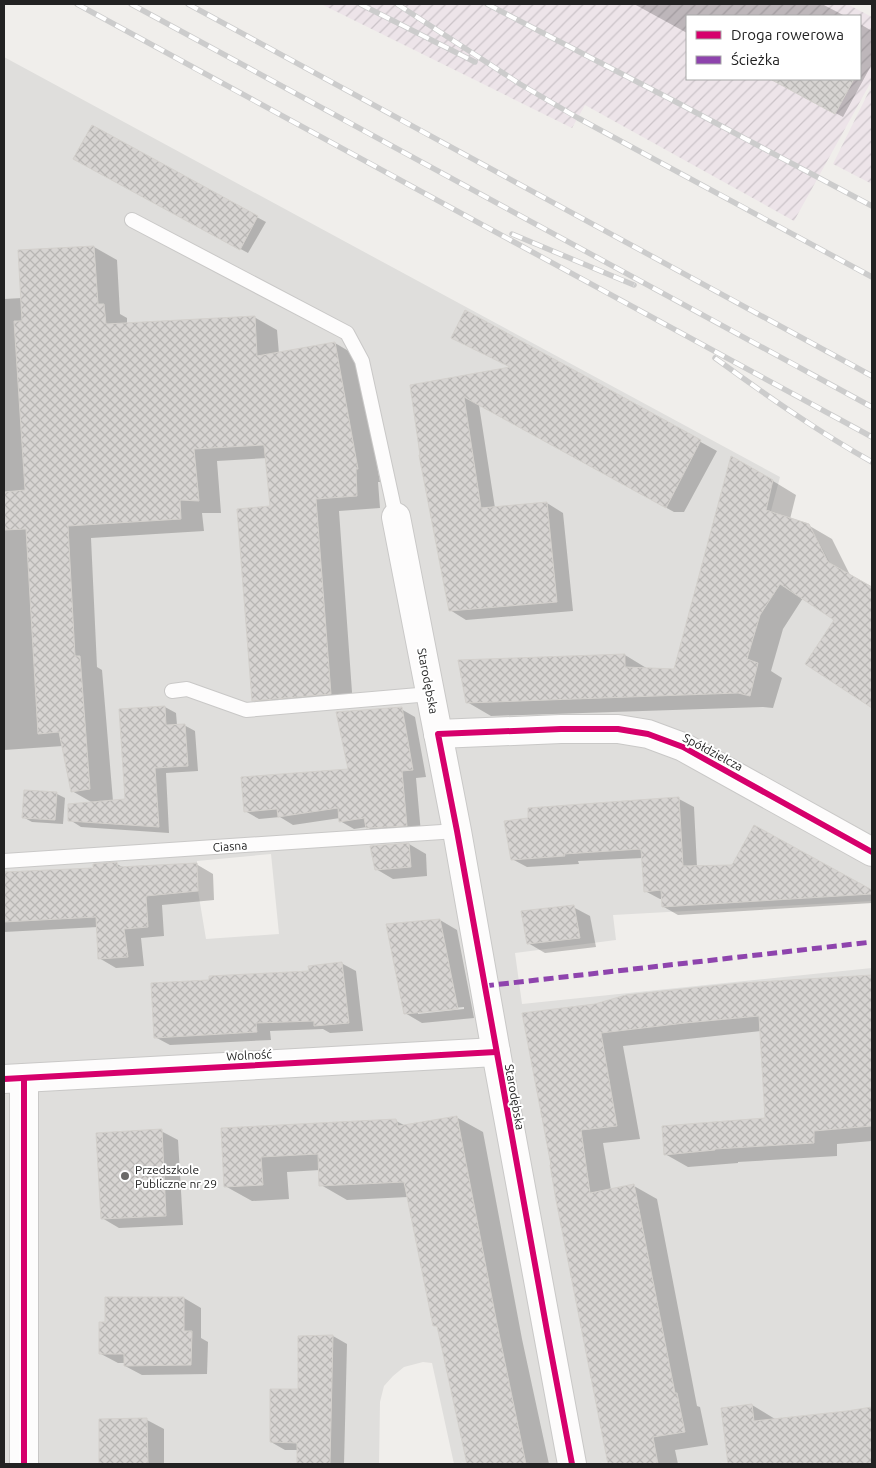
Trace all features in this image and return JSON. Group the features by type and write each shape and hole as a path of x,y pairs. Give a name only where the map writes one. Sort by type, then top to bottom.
{"street":[{"name":"Starodębska","path":"396,517 457,831 572,1464"},
{"name":"Spółdzielcza","path":"438,734 561,729 618,729 648,734 682,747 872,852"},
{"name":"Wolność","path":"14,1079 496,1052"},
{"path":"14,1079 24,1464"}],"lane":[{"path":"132,220 348,333 362,362 396,517"},
{"path":"172,691 187,690 246,710 430,694"},
{"name":"Ciasna","path":"4,861 457,831"}],"shaded area":[{"path":"321,4 847,4 872,17 872,80 794,221 585,105 572,128"},
{"path":"4,57 780,477 771,511 809,524 830,563 872,587 872,901 613,915 616,940 515,953 522,1004 872,968 872,1464 454,1464 432,1363 423,1362 404,1367 384,1386 380,1402 379,1464 4,1464","holes":["271,854 279,934 206,939 198,891 197,861"]},
{"path":"872,85 872,184 833,164"}],"building":[{"path":"772,80 853,80 835,114"},
{"path":"92,125 258,216 240,250 73,159"},
{"path":"94,246 98,304 104,304 106,324 255,316 257,356 335,342 358,469 356,469 357,496 316,499 331,694 252,701 237,509 270,506 264,445 194,449 199,501 180,500 181,519 68,526 75,656 80,656 90,789 71,792 59,732 38,734 26,529 4,530 4,492 25,490 14,321 22,321 18,250"},
{"path":"465,310 701,440 666,508 464,397 481,508 547,502 557,602 449,611 419,455 410,385 510,367 451,338"},
{"path":"731,456 773,480 766,510 809,524 828,562 872,587 872,708 805,664 834,620 780,584 760,615 747,659 758,663 750,696 738,693 466,703 458,660 625,654 625,667 674,669"},
{"path":"165,706 166,725 185,724 188,766 155,768 159,827 68,821 68,804 125,799 119,709"},
{"path":"402,707 413,770 402,771 407,826 366,828 364,818 339,822 338,808 278,817 277,809 244,812 241,777 348,769 336,712"},
{"path":"24,790 57,792 55,820 22,818"},
{"path":"679,797 683,866 732,865 754,825 872,890 872,894 662,907 661,890 644,892 641,849 564,854 565,856 511,860 504,821 528,818 528,808"},
{"path":"409,843 411,867 375,870 370,846"},
{"path":"117,862 118,867 197,863 198,891 146,896 148,927 124,929 128,957 98,959 96,917 4,922 4,872 93,868 93,864"},
{"path":"574,905 580,938 527,944 521,911"},
{"path":"440,919 458,1009 404,1014 386,924"},
{"path":"342,962 349,1023 314,1026 314,1021 256,1023 257,1032 154,1038 151,983 209,980 209,976 309,971 308,966"},
{"path":"872,975 872,1126 814,1131 814,1143 715,1149 664,1155 662,1126 765,1118 759,1016 601,1033 617,1126 581,1130 590,1193 634,1184 675,1393 677,1393 685,1432 653,1437 658,1464 608,1464 556,1200 522,1013 595,1004 626,995 741,983"},
{"path":"457,1116 526,1464 467,1464 437,1326 433,1326 404,1182 319,1186 318,1154 261,1157 263,1185 224,1187 221,1128 396,1119 398,1126"},
{"path":"162,1129 166,1216 101,1219 96,1133"},
{"path":"105,1297 184,1297 184,1331 192,1331 191,1365 124,1366 124,1354 99,1354 99,1322 105,1322"},
{"path":"333,1335 330,1464 297,1464 297,1443 270,1442 270,1389 298,1389 298,1336"},
{"path":"752,1404 754,1421 872,1407 872,1464 728,1464 721,1408"},
{"path":"147,1418 148,1464 99,1464 99,1419"}],"railway":[{"path":"77,4 872,437"},
{"path":"131,4 872,407"},
{"path":"188,4 872,376"},
{"path":"360,4 475,62"},
{"path":"397,4 520,84 578,118 872,277"},
{"path":"487,4 872,206"},
{"path":"512,234 634,285"},
{"path":"715,358 831,438 872,462"}],"marked path":[{"path":"484,986 872,942"}],"cycle path":[{"path":"572,1464 438,734 561,729 618,729 648,734 683,747 872,852"},
{"path":"4,1079 496,1052"},
{"path":"24,1078 24,1464"}],"place":[{"name":"Przedszkole Publiczne nr 29","path":"125,1176"}]}
